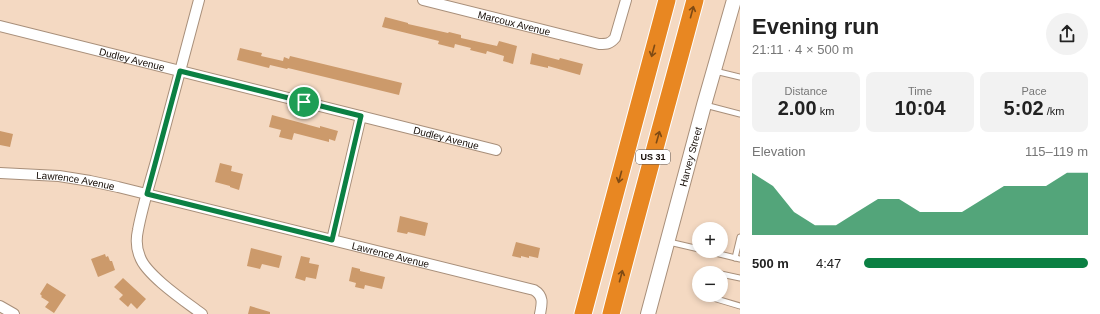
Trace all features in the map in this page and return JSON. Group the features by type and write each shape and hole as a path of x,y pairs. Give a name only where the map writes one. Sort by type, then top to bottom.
{"highway":[{"name":"US 31","path":"584,310 667,0"},
{"name":"US 31","path":"611,314 695,0"}],"street":[{"path":"199,0 136,240 140,259 146,267 164,284 202,314"},
{"name":"Marcoux Avenue","path":"423,0 599,44 611,43 615,38 626,0"},
{"name":"Harvey Street","path":"648,314 734,0"},
{"name":"Dudley Avenue","path":"0,26 496,150"},
{"path":"332,240 361,116"},
{"name":"Lawrence Avenue","path":"0,173 59,176 97,182 534,290 540,295 542,300 540,314"},
{"path":"0,306 14,314"}],"lane":[{"path":"714,70 740,77"},
{"path":"704,105 740,114"},
{"path":"737,258 740,236"},
{"path":"668,241 692,247"},
{"path":"728,275 740,278"},
{"path":"727,302 740,306"}],"building":[{"path":"385,17 408,24 461,35 461,38 497,46 499,41 517,46 513,64 503,61 504,56 487,51 486,54 455,44 454,48 438,44 439,41 382,27"},
{"path":"240,48 262,53 261,56 283,61 284,57 289,59 290,56 402,83 399,95 288,68 270,65 269,68 237,60"},
{"path":"532,53 583,64 580,75 548,66 548,68 530,64"},
{"path":"272,115 320,128 320,126 338,131 335,141 329,139 329,142 294,133 292,140 279,137 281,130 269,127"},
{"path":"0,131 13,134 10,147 0,145"},
{"path":"220,163 232,166 231,171 243,174 239,190 215,182"},
{"path":"400,216 428,223 425,236 408,232 407,234 397,232"},
{"path":"516,242 540,248 538,258 521,256 521,258 512,256"},
{"path":"251,248 282,256 279,268 262,264 260,269 247,266"},
{"path":"105,254 106,257 108,256 110,261 112,261 115,270 98,277 91,259"},
{"path":"301,256 310,258 309,263 319,265 316,279 306,277 305,281 295,278"},
{"path":"352,267 360,269 360,271 385,277 382,289 365,285 364,289 355,287 356,283 349,281"},
{"path":"123,278 146,299 137,309 131,303 128,307 119,299 123,295 114,287"},
{"path":"47,283 66,295 54,313 45,307 49,302 41,297 42,296 40,294"},
{"path":"250,306 270,312 270,314 248,314"}],"route":[{"path":"180,71 304,102 361,116 332,240 147,194 180,71"}]}
